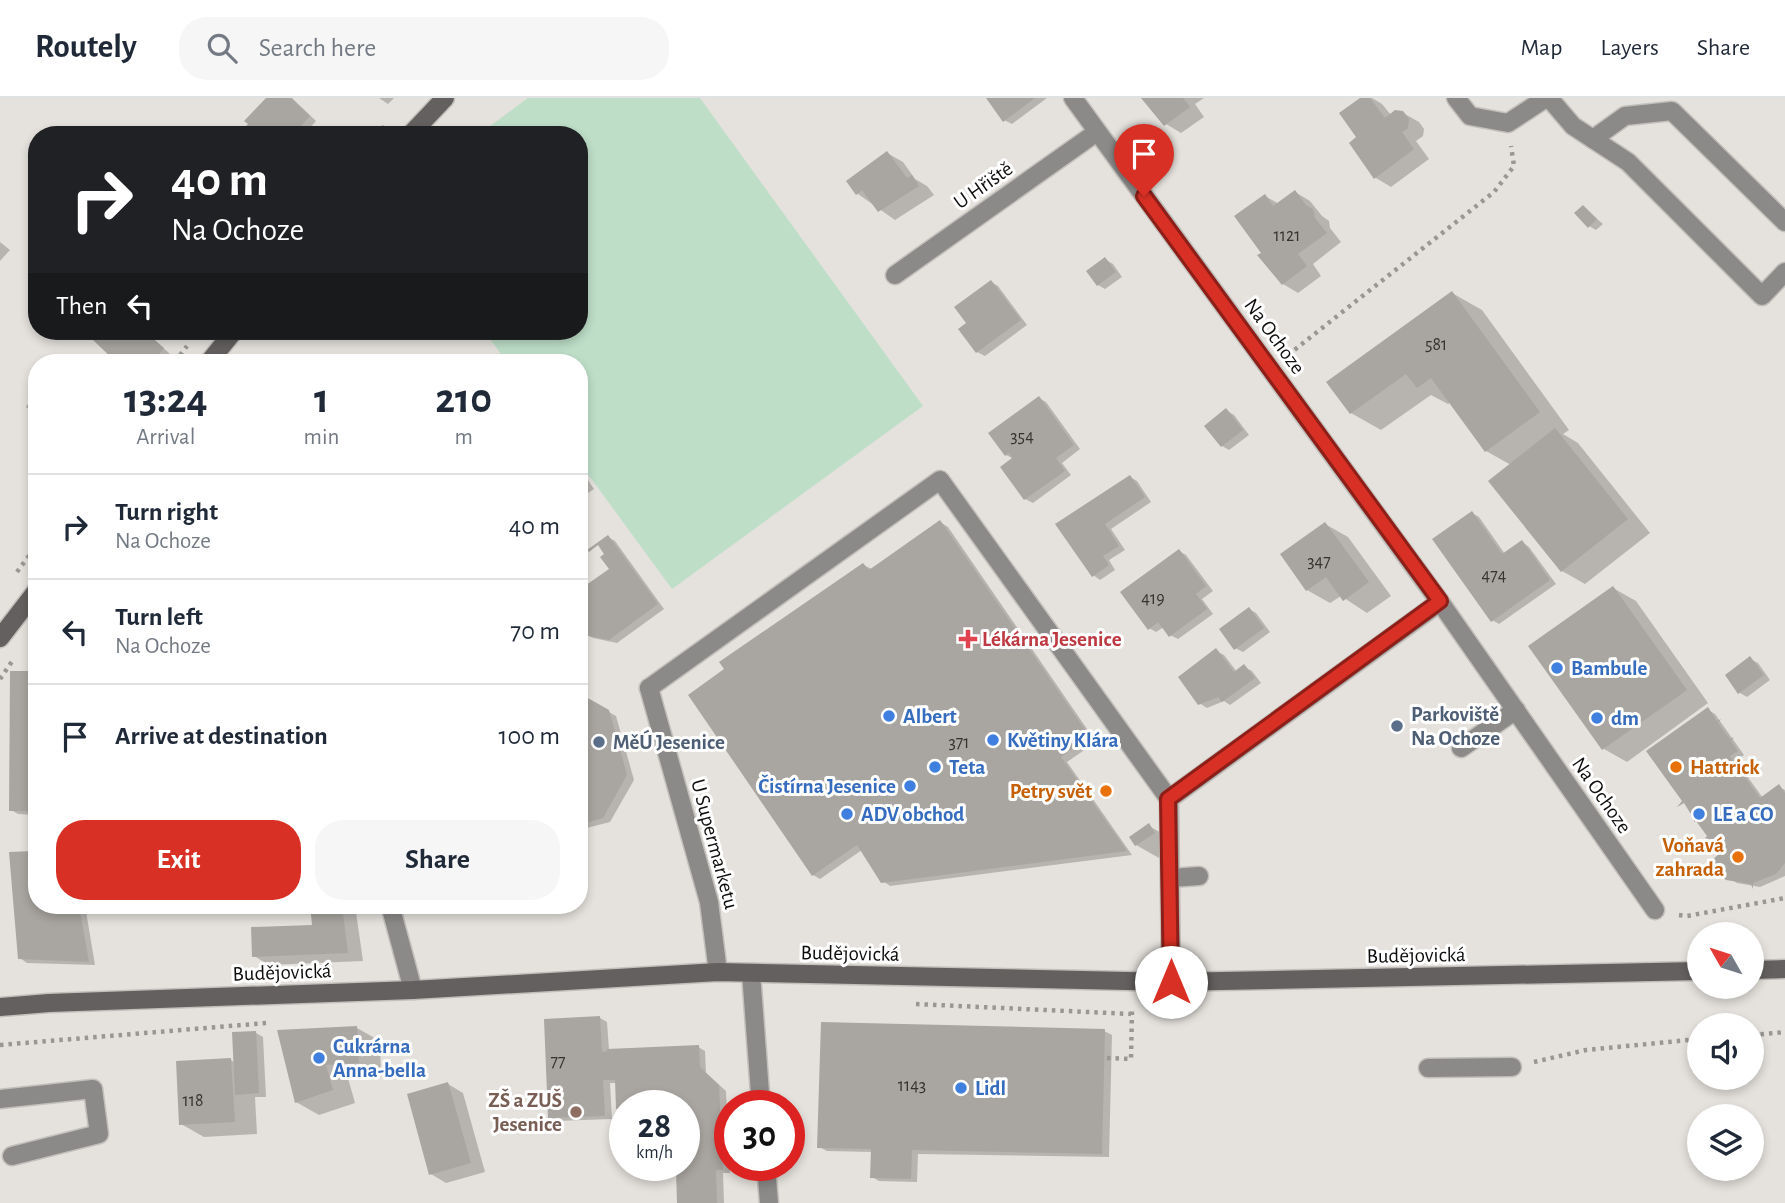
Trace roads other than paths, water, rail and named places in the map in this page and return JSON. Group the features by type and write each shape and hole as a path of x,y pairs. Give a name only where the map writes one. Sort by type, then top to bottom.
{"main road":[{"path":"418,126 444,98"},
{"path":"215,354 227,340"},
{"path":"0,638 28,602"},
{"path":"1764,970 1785,970"},
{"name":"Budějovická","path":"0,1007 414,990 718,972 1171,982 1687,971"}],"street":[{"name":"Na Ochoze","path":"1073,98 1440,601 1655,910"},
{"path":"1456,98 1469,116 1508,123 1548,98 1573,126 1628,162 1762,296 1785,272"},
{"path":"1592,139 1625,116 1672,111 1785,222"},
{"name":"U Hřiště","path":"895,275 1097,132"},
{"name":"U Supermarketu","path":"718,972 709,902 649,688 940,480 1168,799"},
{"path":"1171,982 1168,799 1440,601"},
{"path":"1461,748 1516,710"},
{"path":"1171,878 1199,876"},
{"path":"393,914 414,990"},
{"path":"751,973 760,1090"},
{"path":"1428,1068 1512,1067"},
{"path":"0,1099 93,1089 99,1134 12,1156"},
{"path":"767,1181 769,1203"}],"place":[{"name":"Lékárna Jesenice","path":"968,639"},
{"name":"Bambule","path":"1557,668"},
{"name":"Albert","path":"889,716"},
{"name":"dm","path":"1597,718"},
{"name":"Parkoviště Na Ochoze","path":"1397,726"},
{"name":"Květiny Klára","path":"993,740"},
{"name":"MěÚ Jesenice","path":"599,742"},
{"name":"Teta","path":"935,767"},
{"name":"Hattrick","path":"1676,767"},
{"name":"Čistírna Jesenice","path":"910,786"},
{"name":"Petry svět","path":"1106,791"},
{"name":"ADV obchod","path":"847,814"},
{"name":"LE a CO","path":"1699,814"},
{"name":"Voňavá zahrada","path":"1738,857"},
{"name":"Cukrárna Anna-bella","path":"319,1058"},
{"name":"Lidl","path":"961,1088"},
{"name":"ZŠ a ZUŠ Jesenice","path":"576,1112"}]}
